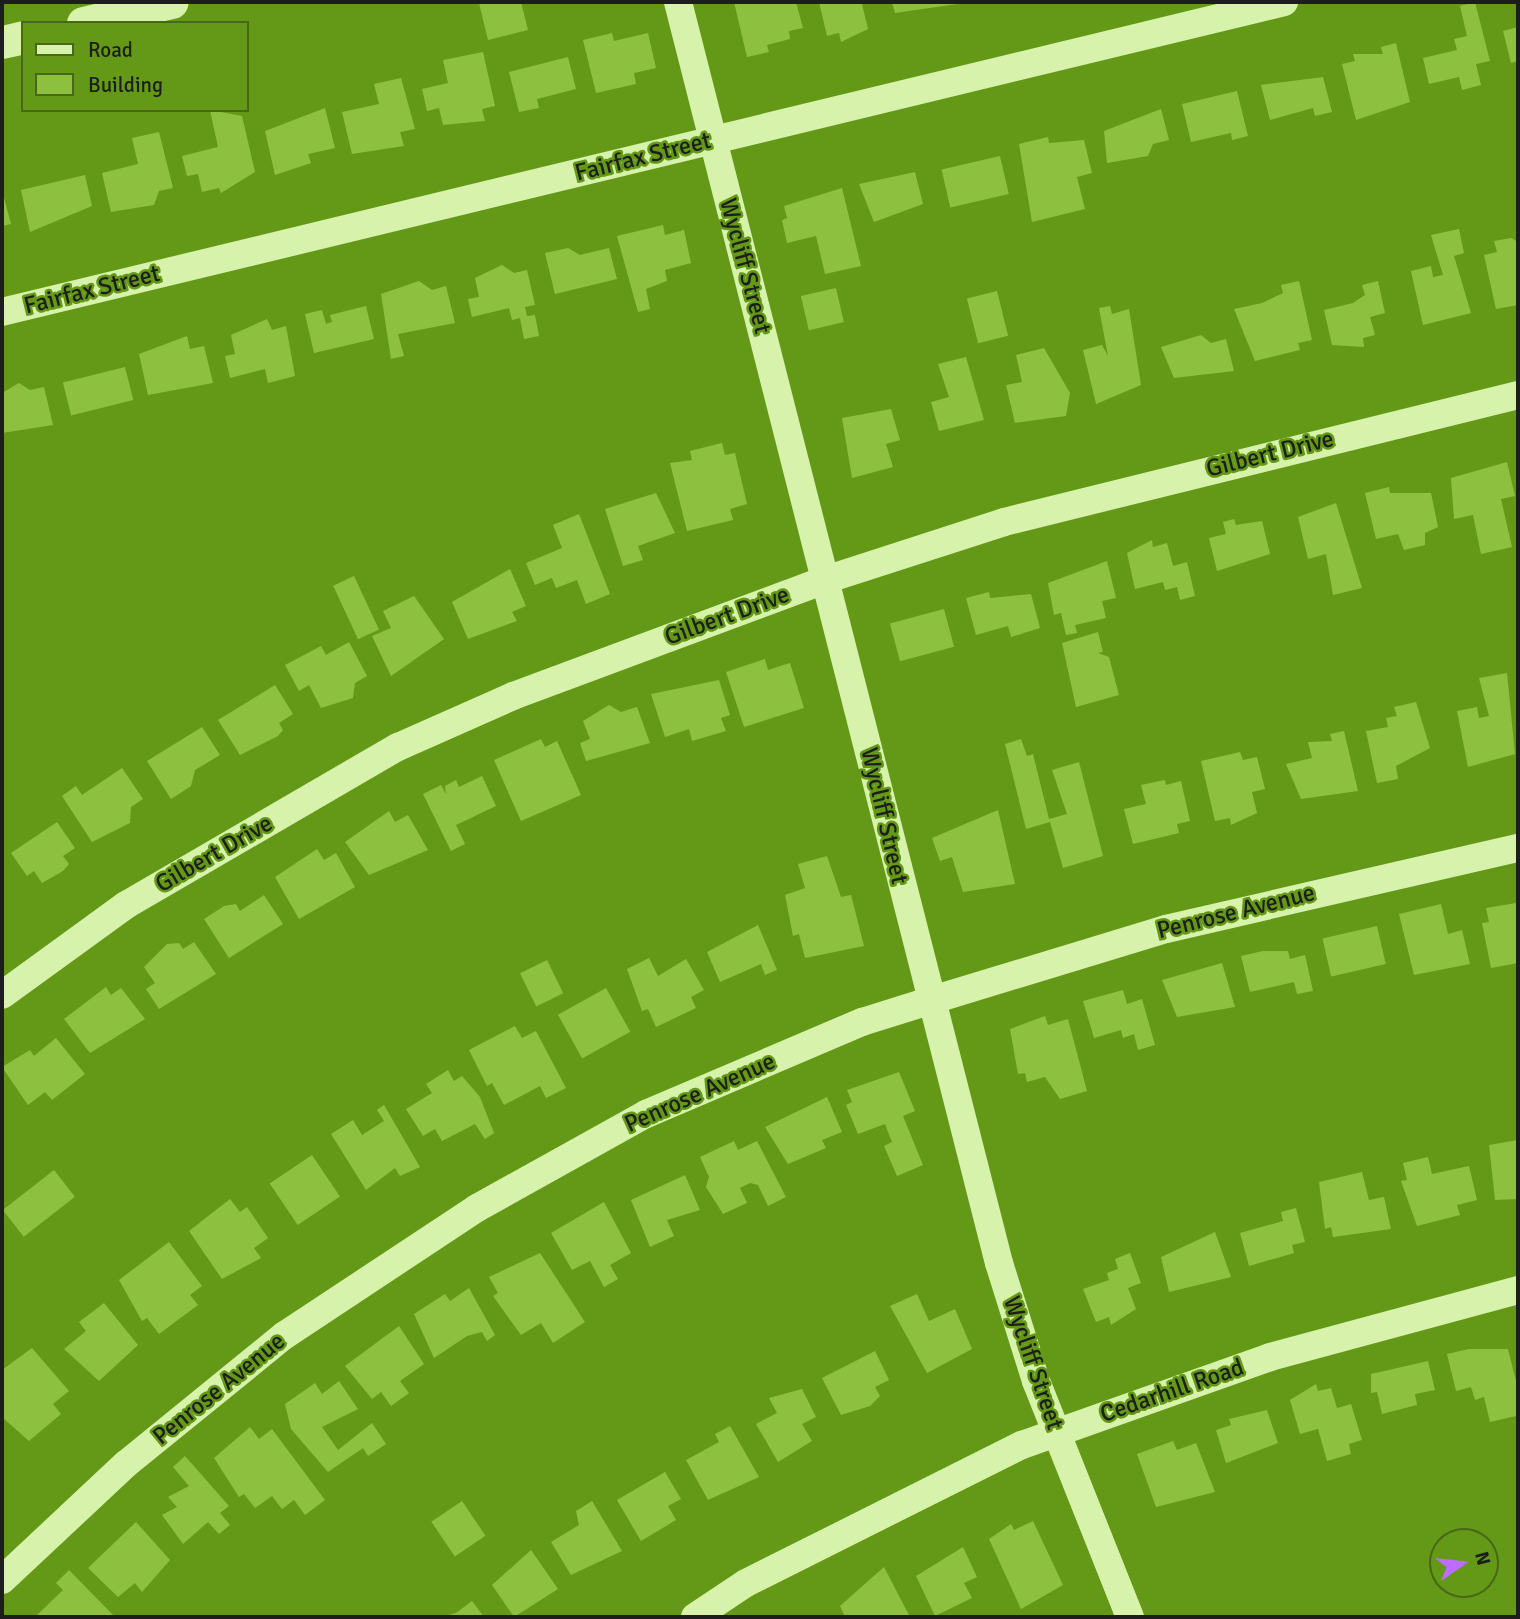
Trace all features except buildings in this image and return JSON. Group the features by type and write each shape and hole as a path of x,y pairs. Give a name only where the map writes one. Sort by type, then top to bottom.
{"street":[{"path":"91,21 172,2"},
{"name":"Wycliff Street","path":"678,2 711,140 828,579 929,1001 999,1263 1056,1431 1130,1617"},
{"name":"Fairfax Street","path":"2,312 1284,2"},
{"path":"2,42 21,37"},
{"name":"Gilbert Drive","path":"2,995 126,905 398,747 513,696 828,579 1004,522 1518,395"},
{"name":"Penrose Avenue","path":"2,1580 126,1464 285,1335 477,1208 646,1114 862,1022 929,1001 1166,929 1518,848"},
{"name":"Cedarhill Road","path":"695,1617 746,1583 1056,1431 1270,1357 1518,1290"}]}
